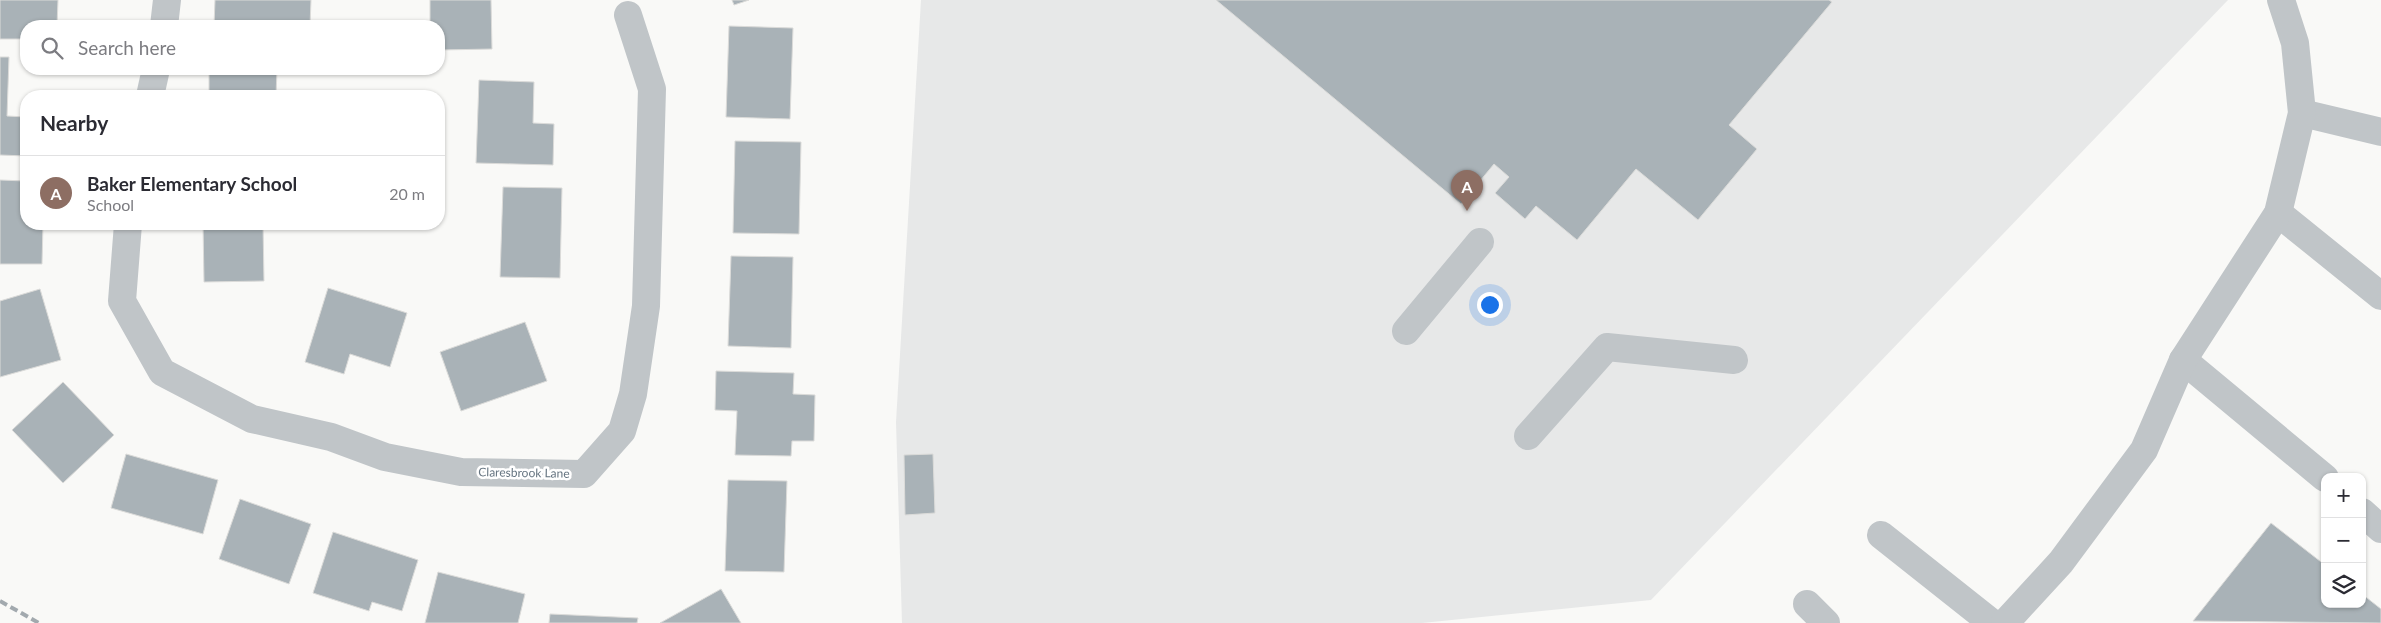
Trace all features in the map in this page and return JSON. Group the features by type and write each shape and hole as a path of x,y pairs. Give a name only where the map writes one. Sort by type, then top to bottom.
{"street":[{"path":"165,20 167,0"},
{"path":"2005,623 2061,562 2144,450 2183,360 2278,213 2302,113 2295,43 2281,0"},
{"name":"Claresbrook Lane","path":"128,230 122,301 162,372 252,419 331,437 385,457 461,472 584,474 622,431 633,394 646,306 652,89 628,16"},
{"path":"151,90 155,75"},
{"path":"2302,113 2381,132"},
{"path":"2278,213 2381,296"},
{"path":"1406,331 1480,242"},
{"path":"1528,436 1607,347 1734,360"},
{"path":"2183,360 2321,475"},
{"path":"2366,516 2381,529"},
{"path":"1881,535 1992,623"},
{"path":"1807,604 1826,623"}],"shaded area":[{"path":"921,0 2228,0 1651,600 1422,623 902,623 896,422"}],"building":[{"path":"0,0 58,0 57,20 20,20 20,39 0,39"},
{"path":"215,0 311,0 310,20 214,20"},
{"path":"430,0 491,0 492,49 445,50 445,20 430,20"},
{"path":"732,0 749,0 734,5"},
{"path":"1216,0 1829,0 1832,2 1729,125 1757,149 1698,220 1636,169 1577,240 1536,206 1525,219 1495,193 1509,177 1494,164 1461,204"},
{"path":"729,26 793,28 790,119 726,117"},
{"path":"0,57 9,57 7,116 20,117 20,156 0,155"},
{"path":"209,75 277,75 276,90 209,90"},
{"path":"479,80 534,82 533,123 554,124 553,165 476,163"},
{"path":"735,141 801,142 799,234 733,233"},
{"path":"0,180 20,181 20,230 43,230 42,264 0,264"},
{"path":"503,187 562,188 560,278 500,277"},
{"path":"203,230 263,230 264,281 204,282"},
{"path":"731,256 793,257 791,348 728,346"},
{"path":"328,288 407,313 390,367 350,354 344,374 305,362"},
{"path":"40,289 61,360 0,377 0,301"},
{"path":"525,322 547,381 461,411 440,352"},
{"path":"716,371 794,373 793,394 815,395 814,441 792,441 791,456 735,455 737,411 715,410"},
{"path":"63,382 114,435 63,483 12,430"},
{"path":"126,454 218,480 203,534 111,508"},
{"path":"933,454 935,513 905,515 904,455"},
{"path":"728,480 787,481 784,572 725,571"},
{"path":"240,499 311,524 289,584 219,559"},
{"path":"2271,523 2321,562 2321,608 2366,608 2366,597 2381,609 2381,623 2193,621"},
{"path":"333,532 418,560 402,611 372,602 369,611 313,593"},
{"path":"438,572 525,594 518,623 425,623"},
{"path":"721,589 741,623 660,623"},
{"path":"550,614 638,618 637,623 549,623"}],"railway":[{"path":"0,601 39,623"}],"place":[{"name":"Baker Elementary School","path":"1467,211"}]}
